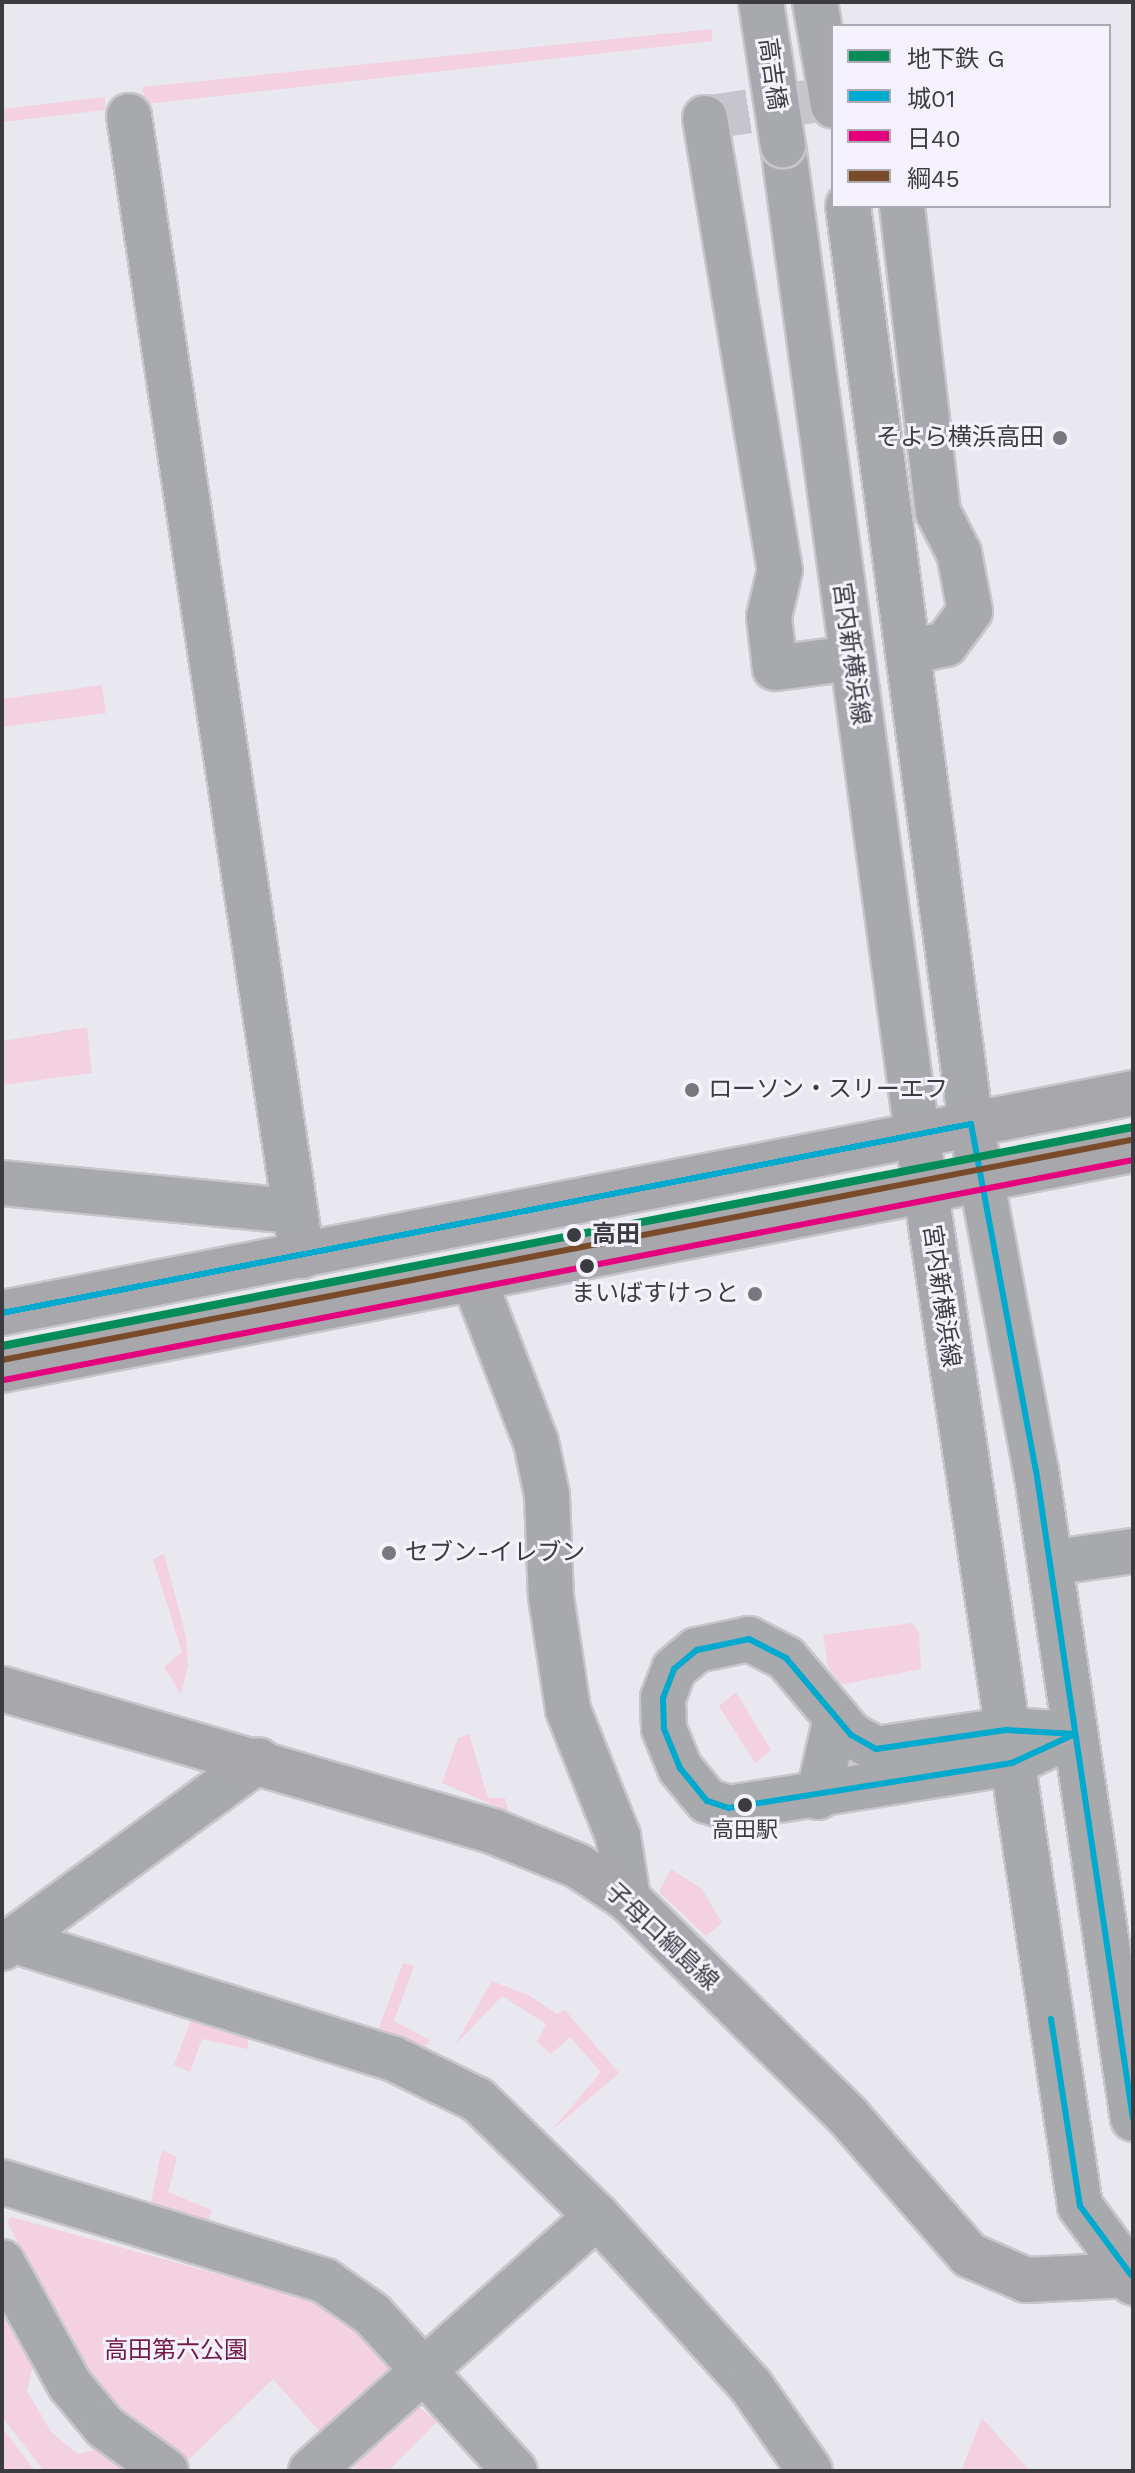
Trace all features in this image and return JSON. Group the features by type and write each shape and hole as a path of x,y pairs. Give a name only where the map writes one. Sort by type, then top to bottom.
{"main road":[{"path":"2,1313 1133,1093"},
{"path":"2,1370 926,1194 1133,1150"},
{"name":"子母口綱島線","path":"2,1689 259,1760 549,1852 628,1899 847,2115 969,2255 1026,2280 1133,2275"}],"street":[{"name":"高吉橋","path":"761,2 783,145"},
{"path":"815,2 831,94"},
{"path":"129,116 302,1256"},
{"path":"705,118 780,570 769,617 775,668 852,658"},
{"name":"宮内新横浜線","path":"783,145 917,1134 1080,2206 1133,2275"},
{"path":"848,208 971,1124 1050,1563 1133,2119"},
{"path":"902,208 938,512 959,553 970,611 946,644 908,652"},
{"path":"2,1183 295,1211"},
{"path":"474,1280 536,1442 547,1495 551,1597 568,1710 618,1836 628,1899"},
{"path":"1050,1563 1133,1551"},
{"path":"1009,1747 885,1750 858,1742 786,1658 749,1639 697,1650 674,1669 663,1698 664,1729 680,1768 707,1801 750,1808 818,1797 1009,1747 1075,1734"},
{"path":"818,1797 836,1717"},
{"path":"7,1944 259,1760"},
{"path":"7,1944 394,2059 478,2100 597,2216 751,2386 810,2471"},
{"path":"2,2182 325,2281 372,2314 515,2471"},
{"path":"311,2471 597,2216"},
{"path":"2,2262 70,2385 105,2427 166,2471"}],"green space":[{"path":"712,29 712,41 146,104 142,87"},
{"path":"105,97 105,110 2,122 2,109"},
{"path":"102,685 106,713 2,727 2,699"},
{"path":"87,1027 92,1073 2,1085 2,1041"},
{"path":"164,1554 186,1636 188,1665 181,1694 164,1667 182,1652 153,1559"},
{"path":"912,1623 919,1632 921,1669 839,1685 828,1666 823,1635"},
{"path":"736,1692 771,1750 755,1763 719,1706"},
{"path":"469,1734 488,1798 505,1798 509,1812 442,1783 458,1738"},
{"path":"671,1869 702,1889 722,1923 706,1936 659,1892"},
{"path":"403,1963 414,1966 394,2021 430,2040 421,2054 375,2038"},
{"path":"492,1981 530,1996 557,2014 565,2010 619,2073 551,2131 601,2072 570,2037 551,2054 537,2042 546,2024 502,1996 455,2045"},
{"path":"192,2017 248,2035 248,2049 202,2039 190,2072 174,2065"},
{"path":"162,2150 177,2157 168,2192 212,2210 206,2228 149,2211"},
{"name":"高田第六公園","path":"11,2217 312,2300 358,2330 389,2367 389,2388 329,2442 273,2379 184,2464 114,2411 93,2384 7,2222"},
{"path":"2,2307 35,2357 27,2391 51,2432 78,2454 101,2448 127,2471 44,2471 2,2417"},
{"path":"417,2405 437,2422 388,2471 358,2471 350,2463"},
{"path":"982,2418 1030,2471 961,2471"},
{"path":"2,2427 35,2471 2,2471"}],"tunnel":[{"path":"705,118 831,98"}],"metro line":[{"name":"G","path":"2,1346 1133,1127"}],"transit line":[{"name":"城01","path":"2,1313 971,1124 1036,1470 1133,2119"},
{"name":"綱45","path":"2,1360 1131,1140"},
{"name":"日40","path":"4,1380 1133,1160"},
{"name":"城01","path":"749,1639 786,1658 851,1735 876,1749 1006,1730 1075,1734 1012,1763 729,1808 707,1801 680,1768 664,1729 663,1698 674,1669 697,1650 749,1639"},
{"name":"城01","path":"1051,2019 1080,2206 1131,2275"}],"place":[{"name":"そよら横浜高田","path":"1060,438"},
{"name":"ローソン・スリーエフ","path":"692,1090"},
{"name":"高田","path":"574,1235"},
{"name":"まいばすけっと","path":"755,1294"},
{"name":"セブン-イレブン","path":"389,1553"},
{"name":"高田駅","path":"745,1805"}]}
